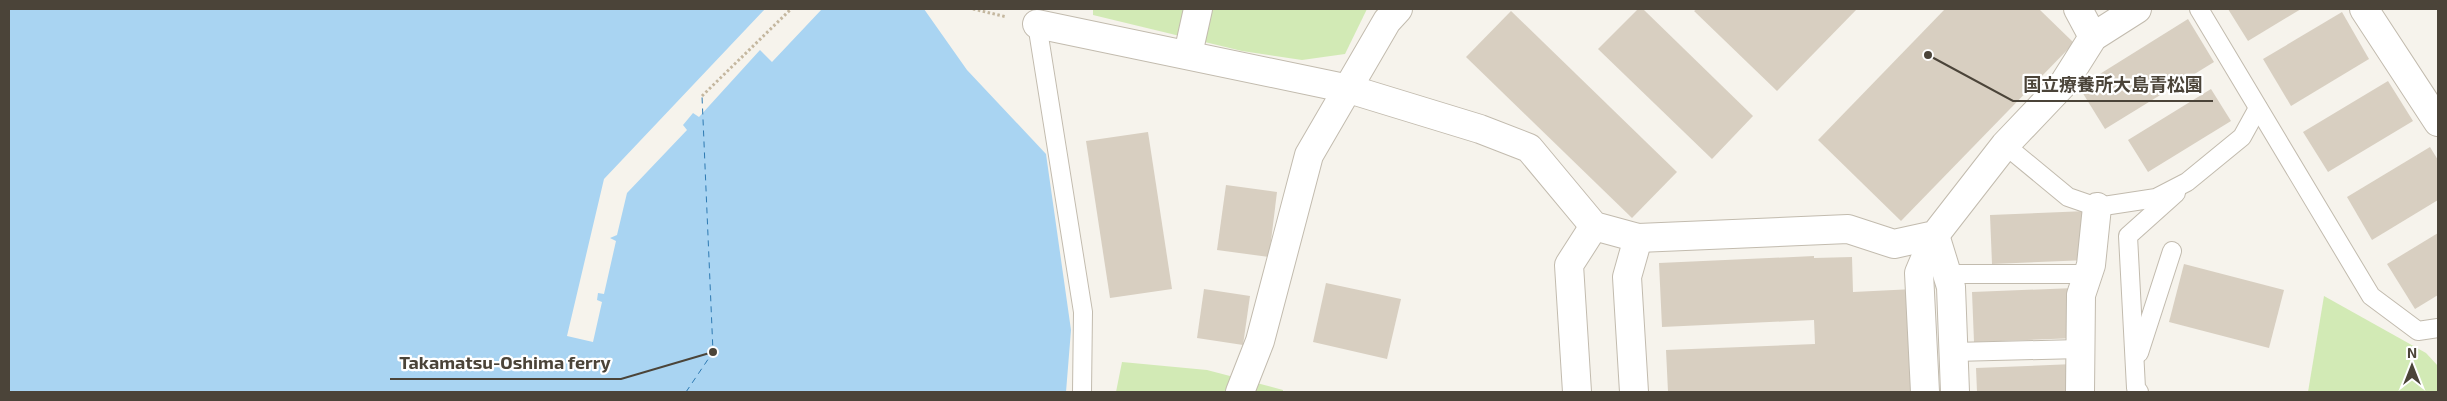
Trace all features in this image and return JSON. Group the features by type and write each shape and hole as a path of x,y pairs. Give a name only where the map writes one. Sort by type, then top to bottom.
{"street":[{"path":"1188,54 1198,9"},
{"path":"1240,392 1260,341 1309,155 1387,21 1398,9"},
{"path":"2078,9 2093,36"},
{"path":"1925,392 1919,273 1935,235 2005,146 2064,83 2093,36 2137,9"},
{"path":"2364,9 2438,122"},
{"path":"1037,24 1349,89 1480,129 1528,148 1594,226 1638,238 1848,229 1894,244 1935,235"},
{"path":"2080,392 2081,295 2091,265 2096,208"},
{"path":"1577,392 1569,265 1594,226"},
{"path":"1935,235 1951,287 1955,392"},
{"path":"1634,392 1627,277 1638,238"}],"lane":[{"path":"2199,9 2371,296 2418,331 2438,328"},
{"path":"1037,24 1083,312 1082,392"},
{"path":"2139,392 2136,388 2128,236 2157,212 2187,182 2242,138 2258,108"},
{"path":"2005,146 2068,197 2096,208 2156,198 2187,182"},
{"path":"2135,364 2172,251"},
{"path":"1947,274 2088,274"},
{"path":"1954,352 2080,349"}],"path":[{"path":"702,96 791,9"}],"green space":[{"path":"1093,9 1367,9 1345,54 1302,60 1242,51 1093,15"},
{"path":"2324,296 2426,353 2438,366 2438,392 2308,392"},
{"path":"1122,362 1207,370 1283,390 1283,392 1116,392"}],"water":[{"path":"9,9 765,9 604,179 567,336 593,342 602,302 597,300 598,293 604,294 616,241 610,238 617,235 627,193 687,130 683,125 693,113 699,117 760,50 772,62 822,9 924,9 967,70 1046,154 1071,330 1066,392 9,392"}],"building":[{"path":"1638,9 1643,9 1753,116 1712,159 1598,49"},
{"path":"1697,9 1857,9 1777,91 1694,11"},
{"path":"1945,9 2039,9 2074,43 1901,221 1818,140"},
{"path":"2228,9 2301,9 2248,41"},
{"path":"1511,11 1677,172 1632,218 1466,57"},
{"path":"2342,12 2369,59 2291,106 2263,59"},
{"path":"2188,19 2214,62 2105,129 2079,87"},
{"path":"2388,81 2413,121 2328,172 2303,132"},
{"path":"2211,89 2231,121 2148,172 2128,140"},
{"path":"1148,132 1172,289 1110,298 1086,141"},
{"path":"2430,147 2438,160 2438,200 2372,240 2347,197"},
{"path":"1226,185 1277,192 1269,257 1217,250"},
{"path":"2087,211 2088,260 1992,264 1990,215"},
{"path":"2438,233 2438,295 2415,309 2387,264"},
{"path":"1814,256 1814,258 1852,257 1853,292 1914,289 1919,392 1668,392 1666,350 1815,344 1814,320 1662,327 1659,263"},
{"path":"2184,264 2284,290 2269,348 2169,322"},
{"path":"1326,283 1401,299 1387,359 1313,342"},
{"path":"2074,288 2076,338 1974,342 1972,292"},
{"path":"1204,289 1250,296 1243,345 1197,338"},
{"path":"2074,364 2075,392 1977,392 1976,368"}],"ferry route":[{"path":"686,392 713,352 702,96"}],"place":[{"name":"国立療養所大島青松園","path":"1928,55"},
{"name":"Takamatsu-Oshima ferry","path":"713,352"}]}
